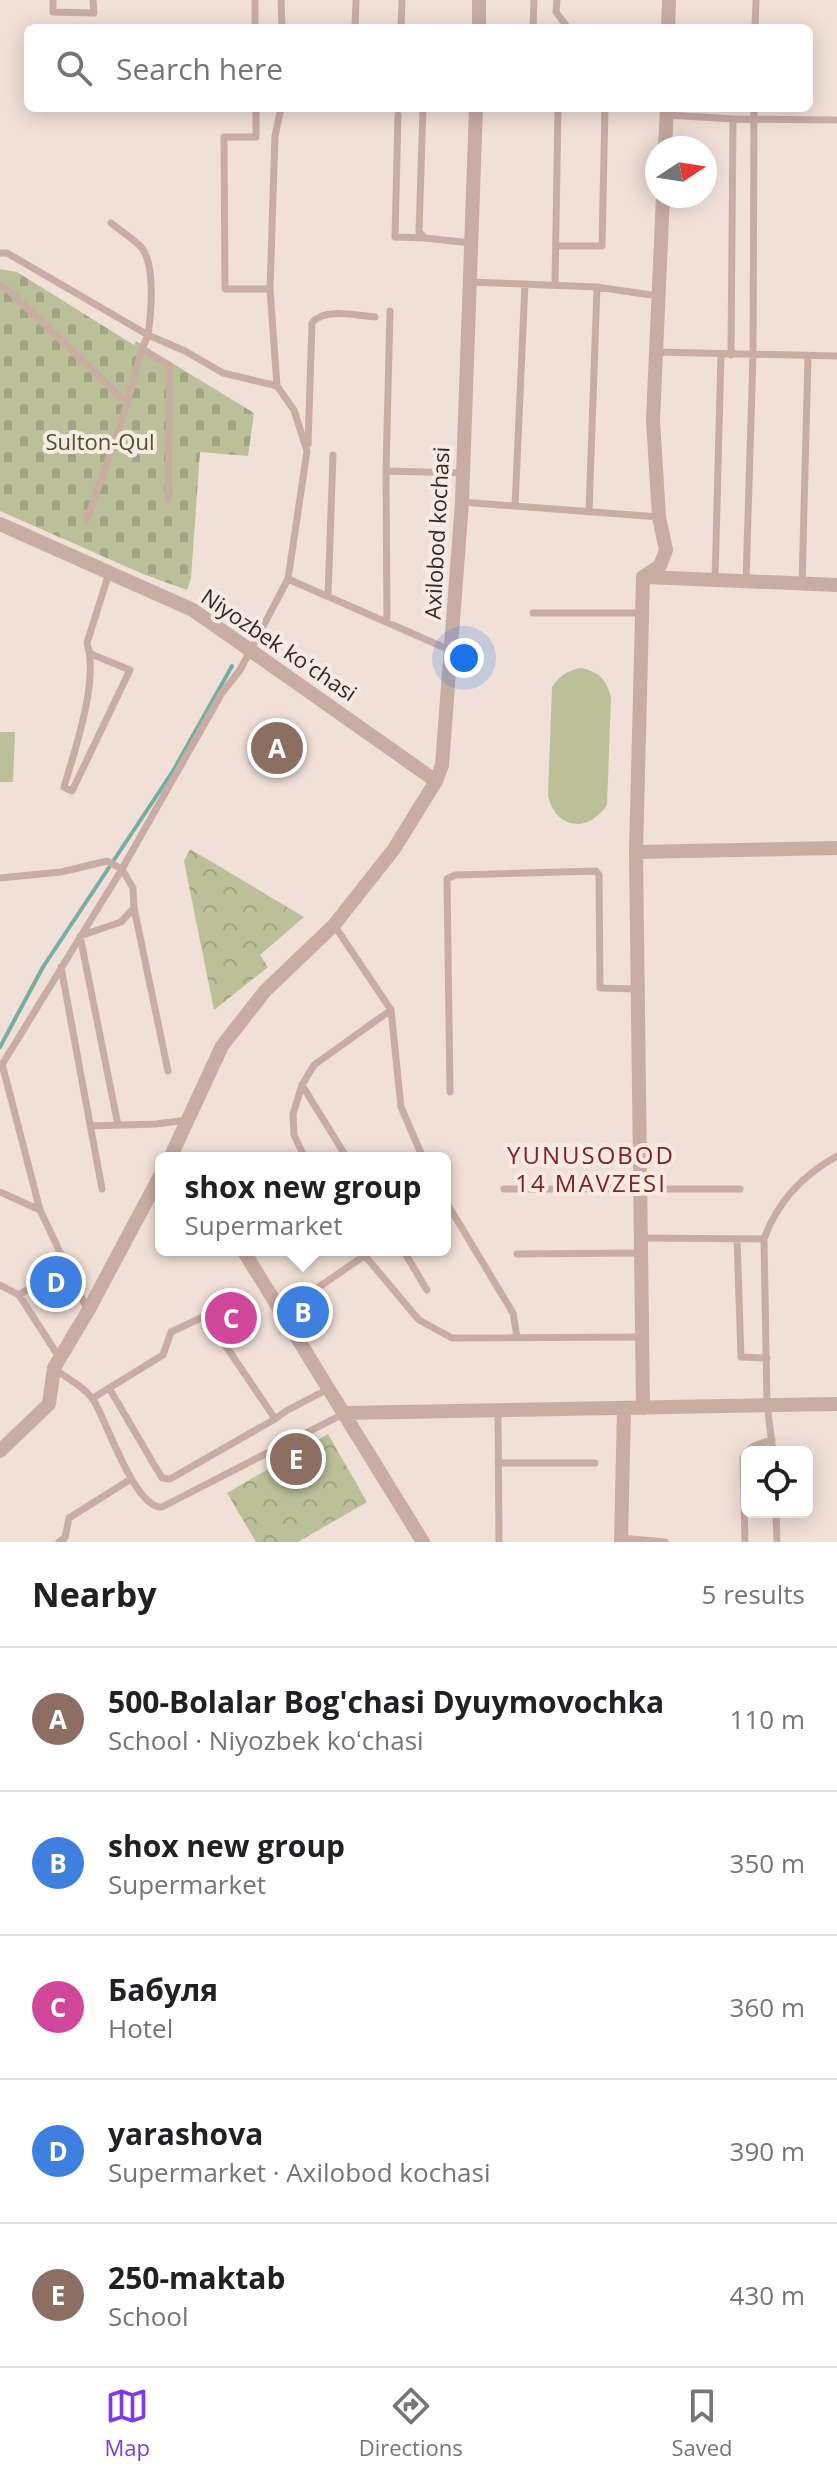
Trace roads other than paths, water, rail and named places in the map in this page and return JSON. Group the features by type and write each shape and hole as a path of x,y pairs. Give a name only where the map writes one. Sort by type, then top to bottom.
{"street":[{"path":"479,0 479,24"},
{"path":"668,24 669,0"},
{"name":"Axilobod kochasi","path":"173,1152 222,1046 265,991 334,925 394,849 436,781 445,750 462,502 476,112"},
{"path":"666,136 667,112"},
{"path":"643,577 653,572 666,550 659,517 653,420 662,208"},
{"name":"Niyozbek koʻchasi","path":"0,524 193,610 436,781"},
{"path":"643,577 837,585"},
{"path":"643,577 636,852 643,1408"},
{"path":"636,852 837,848"},
{"path":"178,1144 183,1152"},
{"path":"0,1451 49,1404 57,1363 155,1185"},
{"path":"247,1256 423,1542"},
{"path":"345,1413 837,1404"},
{"path":"621,1540 624,1408"}],"lane":[{"path":"53,0 53,12 94,13 93,0"},
{"path":"255,0 255,24"},
{"path":"281,0 282,24"},
{"path":"355,24 356,0"},
{"path":"401,24 402,0"},
{"path":"533,24 534,0"},
{"path":"557,0 556,12 565,24"},
{"path":"755,24 756,0"},
{"path":"256,112 256,137"},
{"path":"280,112 275,136 270,289 277,386 294,410 307,451"},
{"path":"423,112 419,232 425,238"},
{"path":"555,285 558,112"},
{"path":"556,246 602,246 605,112"},
{"path":"667,112 754,120 837,120"},
{"path":"746,582 753,354 754,112"},
{"path":"398,115 395,237 471,243"},
{"path":"731,355 733,119"},
{"path":"270,289 225,289 224,137 275,136"},
{"path":"87,519 148,335 151,311 150,272 144,250 111,223"},
{"path":"0,253 7,253 148,335 185,351 223,373 277,386"},
{"path":"470,282 597,287 658,296"},
{"path":"515,506 525,284"},
{"path":"0,286 8,290 127,403"},
{"path":"589,512 597,287"},
{"path":"387,622 386,471 390,311"},
{"path":"88,1311 40,1210 1,1066 122,869 222,693 240,670 288,579 307,451 312,323 316,317 330,314 375,317"},
{"path":"142,349 170,366 168,499"},
{"path":"656,352 837,356"},
{"path":"715,580 721,354"},
{"path":"802,585 808,357"},
{"path":"328,596 333,455"},
{"path":"386,471 463,473"},
{"path":"462,502 659,517"},
{"path":"91,654 130,670 72,791 64,787 82,724 91,654 87,643 109,573"},
{"path":"288,579 453,651"},
{"path":"533,613 641,613"},
{"path":"0,878 61,872 107,861 122,869 133,888 134,908 168,1071"},
{"path":"450,1092 447,879 455,875 596,871 599,875 600,988 637,989"},
{"path":"80,936 121,922 134,908"},
{"path":"334,925 391,1010 401,1107 420,1152"},
{"path":"80,936 118,1125"},
{"path":"61,967 102,1189"},
{"path":"302,1152 294,1135 293,1114 302,1085 314,1065 391,1010"},
{"path":"302,1085 343,1152"},
{"path":"90,1126 188,1120"},
{"path":"772,1446 767,1404 764,1239 790,1192 837,1156"},
{"path":"504,1189 740,1189"},
{"path":"0,1192 40,1210"},
{"path":"451,1210 513,1313 517,1337"},
{"path":"737,1239 741,1357 767,1358"},
{"path":"517,1254 764,1239"},
{"path":"281,1313 358,1256"},
{"path":"365,1256 419,1320 452,1338 641,1337"},
{"path":"407,1256 427,1290"},
{"path":"19,1295 66,1264"},
{"path":"0,1285 19,1295 57,1363 93,1398 131,1479 155,1507 162,1507 345,1413"},
{"path":"93,1398 163,1355 171,1332 203,1317 211,1324 275,1419"},
{"path":"109,1388 162,1478 170,1479 328,1389"},
{"path":"498,1410 499,1542"},
{"path":"745,1542 743,1458 753,1445 772,1440"},
{"path":"498,1463 595,1463"},
{"path":"59,1542 65,1538 69,1518 131,1479"},
{"path":"776,1518 777,1542"},
{"path":"621,1540 665,1542"}],"waterway":[{"path":"0,1047 43,967 173,771 232,666"}],"place":[{"name":"500-Bolalar Bog'chasi Dyuymovochka","path":"277,748"},
{"name":"yarashova","path":"56,1282"},
{"name":"shox new group","path":"303,1312"},
{"name":"Бабуля","path":"231,1318"},
{"name":"250-maktab","path":"296,1459"}],"district":[{"name":"YUNUSOBOD 14 MAVZESI","path":"591,1170"}],"park label":[{"name":"Sulton-Qul","path":"100,442"}]}
